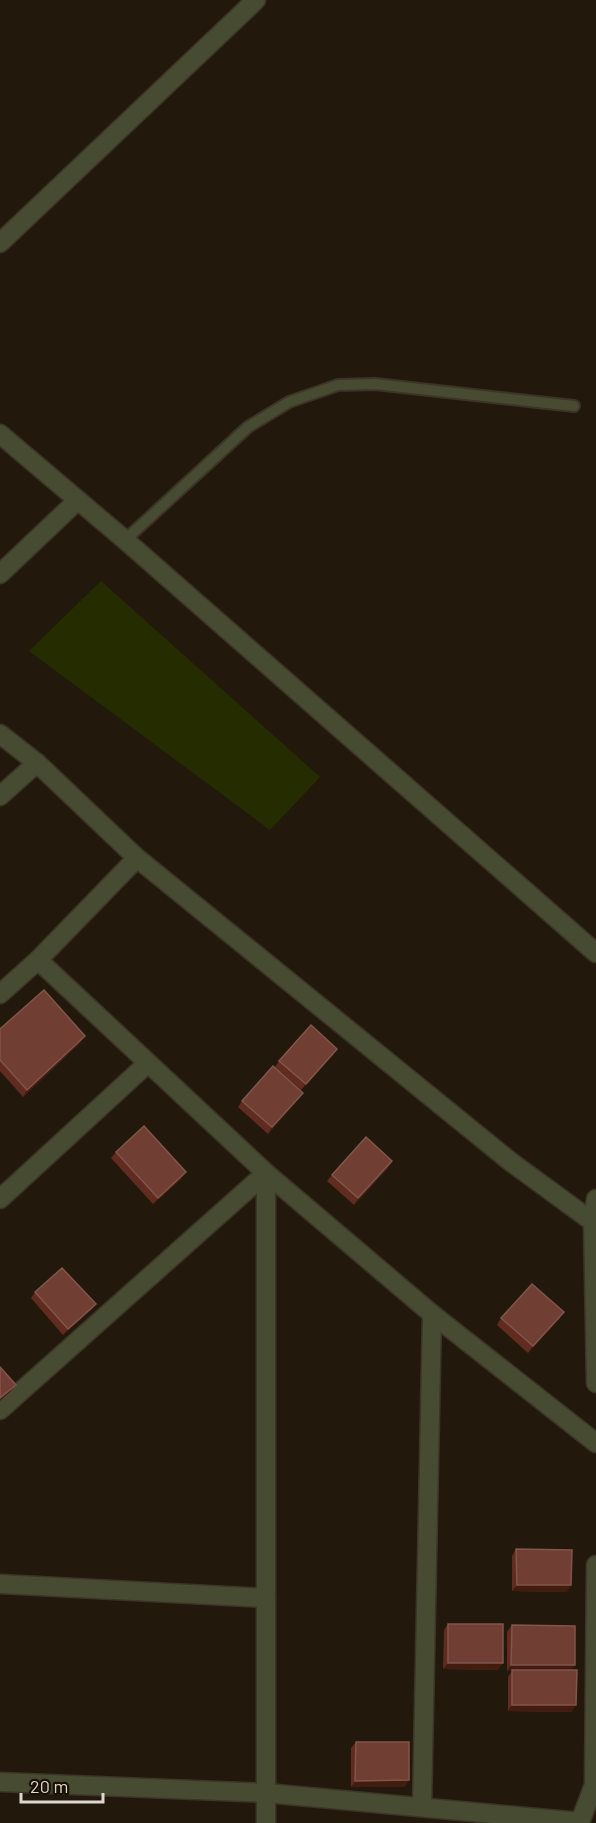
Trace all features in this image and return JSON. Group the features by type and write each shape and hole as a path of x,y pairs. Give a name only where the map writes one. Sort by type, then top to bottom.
{"street":[{"path":"0,243 256,0"},
{"path":"0,434 125,540 596,953"},
{"path":"0,574 78,500"},
{"path":"0,734 37,763 137,858 511,1162 593,1222"},
{"path":"0,796 37,763"},
{"path":"0,994 38,960 137,858"},
{"path":"38,960 266,1173 432,1314 596,1443"},
{"path":"0,1199 148,1063"},
{"path":"0,1410 266,1173"},
{"path":"266,1173 266,1823"},
{"path":"596,1199 593,1222 596,1383"},
{"path":"422,1807 432,1314"},
{"path":"0,1782 266,1792 588,1822 594,1785 596,1565"},
{"path":"0,1584 266,1598"}],"lane":[{"path":"125,540 248,427 289,402 338,385 375,384 574,406"}],"green space":[{"path":"101,581 320,777 270,830 29,651"}],"building":[{"path":"44,990 85,1036 27,1090 0,1060 0,1029"},
{"path":"311,1025 337,1049 306,1084 279,1061"},
{"path":"273,1066 303,1093 272,1127 242,1101"},
{"path":"144,1126 186,1172 158,1198 116,1152"},
{"path":"366,1137 392,1161 358,1198 332,1175"},
{"path":"62,1268 96,1304 68,1329 35,1292"},
{"path":"532,1284 564,1312 533,1346 501,1318"},
{"path":"0,1367 16,1385 0,1398"},
{"path":"516,1549 572,1550 571,1585 517,1585"},
{"path":"448,1624 503,1624 503,1663 448,1663"},
{"path":"512,1625 575,1626 575,1665 511,1665"},
{"path":"512,1670 577,1670 576,1705 512,1705"},
{"path":"356,1742 409,1742 409,1780 355,1781"}]}
